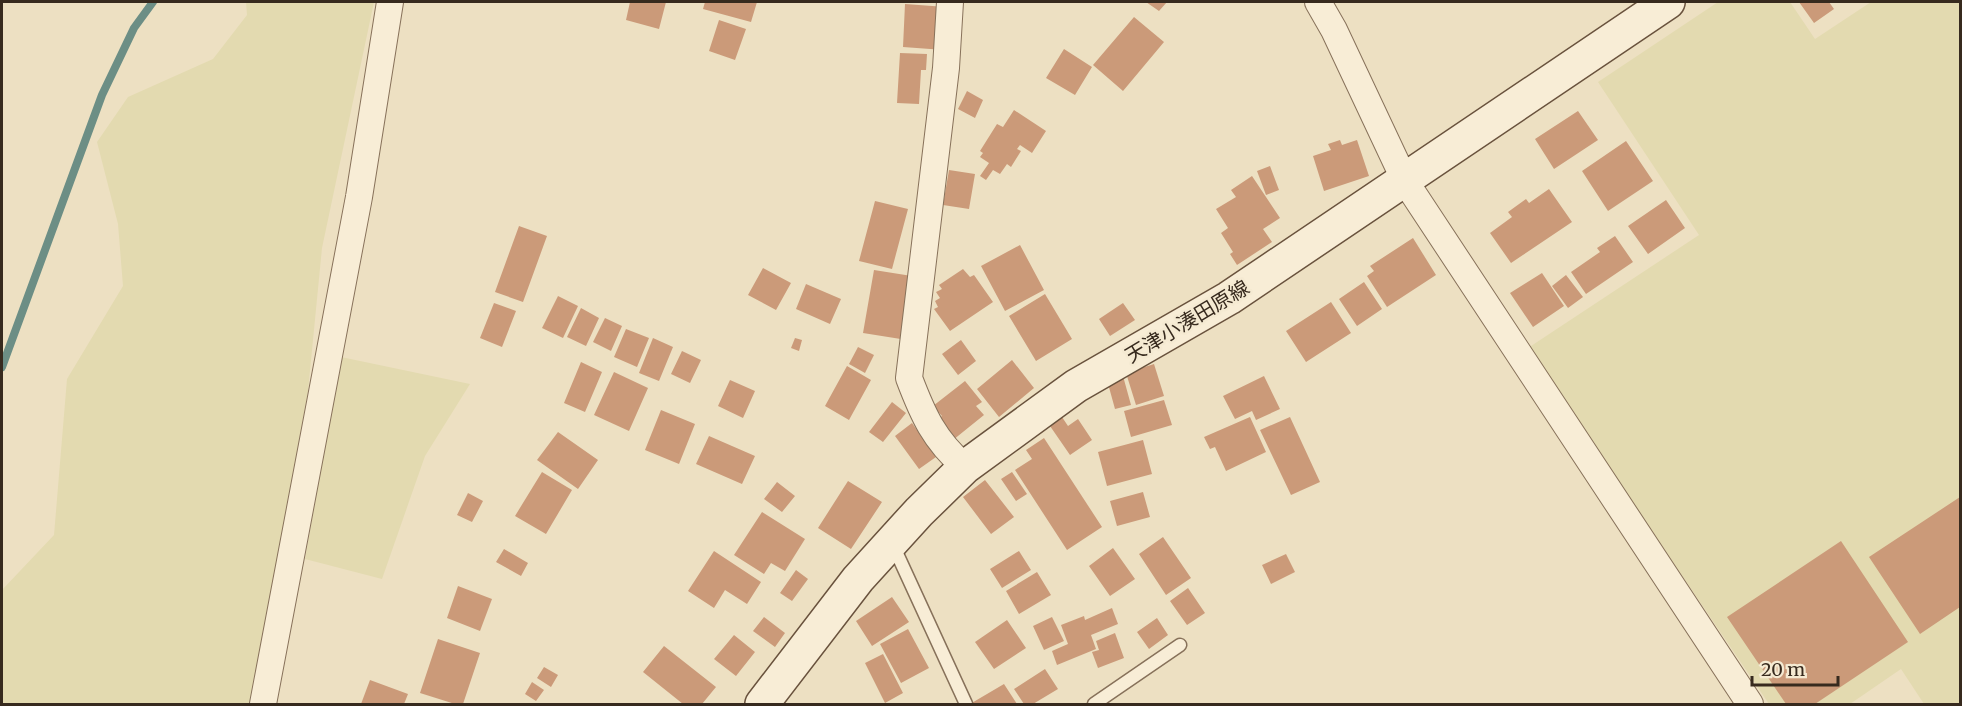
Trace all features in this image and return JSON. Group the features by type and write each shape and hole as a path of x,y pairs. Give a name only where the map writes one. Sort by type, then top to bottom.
{"main road":[{"name":"天津小湊田原線","path":"762,705 858,579 965,467 1076,386 1229,298 1668,2"}],"street":[{"path":"263,705 359,196 390,2"},
{"path":"950,2 945,68 909,378 923,416 948,453 965,467"},
{"path":"1318,2 1334,30 1405,180 1750,705"}],"lane":[{"path":"892,543 966,705"},
{"path":"1094,705 1180,645"}],"shaded area":[{"path":"246,2 374,2 322,248 308,391 258,671 250,704 2,704 2,590 54,535 67,379 123,286 118,224 97,142 128,97 213,59 247,15"},
{"path":"1718,2 1790,2 1815,39 1871,2 1960,2 1960,704 1924,704 1901,669 1850,704 1769,704 1528,348 1699,235 1598,82"},
{"path":"341,357 470,384 425,456 382,579 305,559"}],"building":[{"path":"630,2 666,2 659,29 626,20"},
{"path":"705,2 757,2 751,22 703,9"},
{"path":"1146,2 1167,2 1159,11"},
{"path":"1799,2 1829,2 1834,9 1814,23"},
{"path":"905,4 946,7 944,50 903,47"},
{"path":"1134,17 1164,42 1123,91 1093,65"},
{"path":"719,20 746,29 735,60 709,51"},
{"path":"1064,49 1092,67 1075,95 1046,78"},
{"path":"900,53 927,54 926,70 921,70 919,104 897,103"},
{"path":"967,91 983,100 975,118 958,109"},
{"path":"1014,110 1046,131 1032,153 1020,145 1017,149 1021,151 1011,167 1007,164 1000,174 993,170 986,180 980,176 989,163 980,157 983,153 980,151 997,124 1003,127"},
{"path":"1578,111 1598,140 1554,169 1535,139"},
{"path":"1340,140 1342,145 1357,140 1369,176 1324,191 1313,156 1331,150 1328,144"},
{"path":"1626,141 1653,181 1608,211 1582,171"},
{"path":"1270,166 1279,190 1266,195 1257,171"},
{"path":"949,170 975,174 969,209 943,205"},
{"path":"1252,176 1280,218 1263,229 1272,242 1237,265 1230,254 1233,252 1221,233 1228,228 1216,209 1236,197 1231,190"},
{"path":"1549,189 1572,222 1511,263 1490,233 1512,217 1508,212 1526,199 1529,203"},
{"path":"1666,200 1685,228 1648,254 1628,226"},
{"path":"875,201 908,209 892,269 859,261"},
{"path":"519,226 547,236 523,302 495,292"},
{"path":"1615,236 1633,262 1586,294 1571,272 1600,252 1597,248"},
{"path":"1413,238 1436,275 1387,307 1367,276 1374,271 1370,266"},
{"path":"1020,245 1044,290 1005,311 981,266"},
{"path":"763,268 791,283 776,310 748,295"},
{"path":"963,269 970,277 974,275 993,302 950,331 934,309 938,307 935,301 940,298 936,292 942,289 939,285"},
{"path":"874,270 918,277 907,340 863,333"},
{"path":"1542,273 1564,306 1533,327 1510,293"},
{"path":"1566,275 1583,297 1568,308 1552,286"},
{"path":"1364,282 1382,309 1357,326 1339,299"},
{"path":"806,284 841,299 830,324 796,309"},
{"path":"1045,294 1072,339 1036,361 1009,316"},
{"path":"558,296 578,306 563,338 542,328"},
{"path":"1331,302 1351,333 1306,362 1286,331"},
{"path":"494,303 516,311 502,347 480,338"},
{"path":"1123,303 1135,320 1110,336 1099,319"},
{"path":"581,308 599,318 586,346 567,337"},
{"path":"605,318 622,326 611,351 593,342"},
{"path":"626,329 649,338 637,367 614,357"},
{"path":"653,338 673,347 659,381 639,373"},
{"path":"795,338 802,340 799,351 791,348"},
{"path":"961,340 976,361 958,375 942,354"},
{"path":"858,347 874,355 865,373 849,364"},
{"path":"682,351 701,360 690,383 671,374"},
{"path":"1012,360 1034,388 999,417 977,389"},
{"path":"581,362 602,372 585,412 564,403"},
{"path":"1154,364 1164,396 1136,405 1126,373"},
{"path":"847,366 871,380 849,420 825,406"},
{"path":"614,372 648,388 629,431 594,415"},
{"path":"1123,376 1131,405 1115,409 1107,380"},
{"path":"1264,376 1280,409 1256,420 1252,411 1235,419 1223,396"},
{"path":"730,380 755,391 743,418 718,406"},
{"path":"965,381 982,402 976,406 984,415 953,440 937,420 942,416 933,406"},
{"path":"1164,400 1172,425 1131,437 1124,411"},
{"path":"892,402 906,413 883,442 869,432"},
{"path":"661,410 695,424 679,464 645,450"},
{"path":"1062,417 1068,426 1078,419 1092,440 1070,455 1050,426"},
{"path":"1250,417 1266,452 1226,471 1215,447 1210,449 1204,437"},
{"path":"1290,417 1320,482 1291,495 1260,430"},
{"path":"912,423 936,457 919,469 895,436"},
{"path":"558,432 598,460 578,489 537,460"},
{"path":"709,436 755,456 742,484 696,464"},
{"path":"1044,438 1102,527 1067,550 1015,470 1032,459 1026,450"},
{"path":"1143,440 1152,474 1107,486 1098,452"},
{"path":"542,472 572,490 546,534 515,516"},
{"path":"1012,472 1027,494 1016,501 1001,479"},
{"path":"985,480 1014,517 991,534 963,497"},
{"path":"848,481 882,502 851,549 818,528"},
{"path":"777,482 795,496 782,512 764,499"},
{"path":"1143,492 1150,517 1117,526 1110,501"},
{"path":"468,493 483,501 472,522 457,515"},
{"path":"1960,497 1960,607 1920,634 1869,557"},
{"path":"762,512 805,539 785,571 771,563 764,574 734,555"},
{"path":"1163,537 1191,578 1166,595 1139,554"},
{"path":"1841,541 1908,642 1815,704 1786,704 1727,617"},
{"path":"1113,548 1135,579 1110,596 1089,566"},
{"path":"504,549 528,563 521,576 496,562"},
{"path":"714,551 761,582 747,604 725,590 714,608 688,591"},
{"path":"1019,551 1031,570 1002,588 990,569"},
{"path":"1286,554 1295,572 1271,584 1262,565"},
{"path":"796,570 808,579 792,601 780,593"},
{"path":"1037,572 1051,595 1019,614 1006,591"},
{"path":"458,586 492,599 480,631 447,618"},
{"path":"1188,588 1205,613 1187,625 1170,601"},
{"path":"892,597 909,622 872,646 856,621"},
{"path":"1112,608 1118,624 1091,635 1096,649 1057,665 1052,651 1068,644 1061,625 1084,616 1085,620"},
{"path":"764,617 785,633 775,647 753,631"},
{"path":"1052,617 1064,641 1044,650 1033,626"},
{"path":"1157,618 1168,635 1149,649 1137,632"},
{"path":"1007,620 1026,648 994,669 975,642"},
{"path":"908,629 929,668 901,683 880,644"},
{"path":"1115,633 1124,658 1098,668 1092,652 1099,650 1096,641"},
{"path":"734,635 755,652 736,676 714,659"},
{"path":"438,639 480,653 463,704 455,704 420,693"},
{"path":"664,646 716,687 702,704 683,704 643,672"},
{"path":"883,654 903,693 885,703 865,663"},
{"path":"544,667 558,675 551,687 537,678"},
{"path":"1045,669 1058,689 1033,704 1024,704 1014,689"},
{"path":"370,680 408,694 404,704 361,704"},
{"path":"532,682 544,690 536,701 525,694"},
{"path":"1004,684 1017,704 970,704"}],"waterway":[{"path":"2,367 102,95 134,28 153,2"}]}
